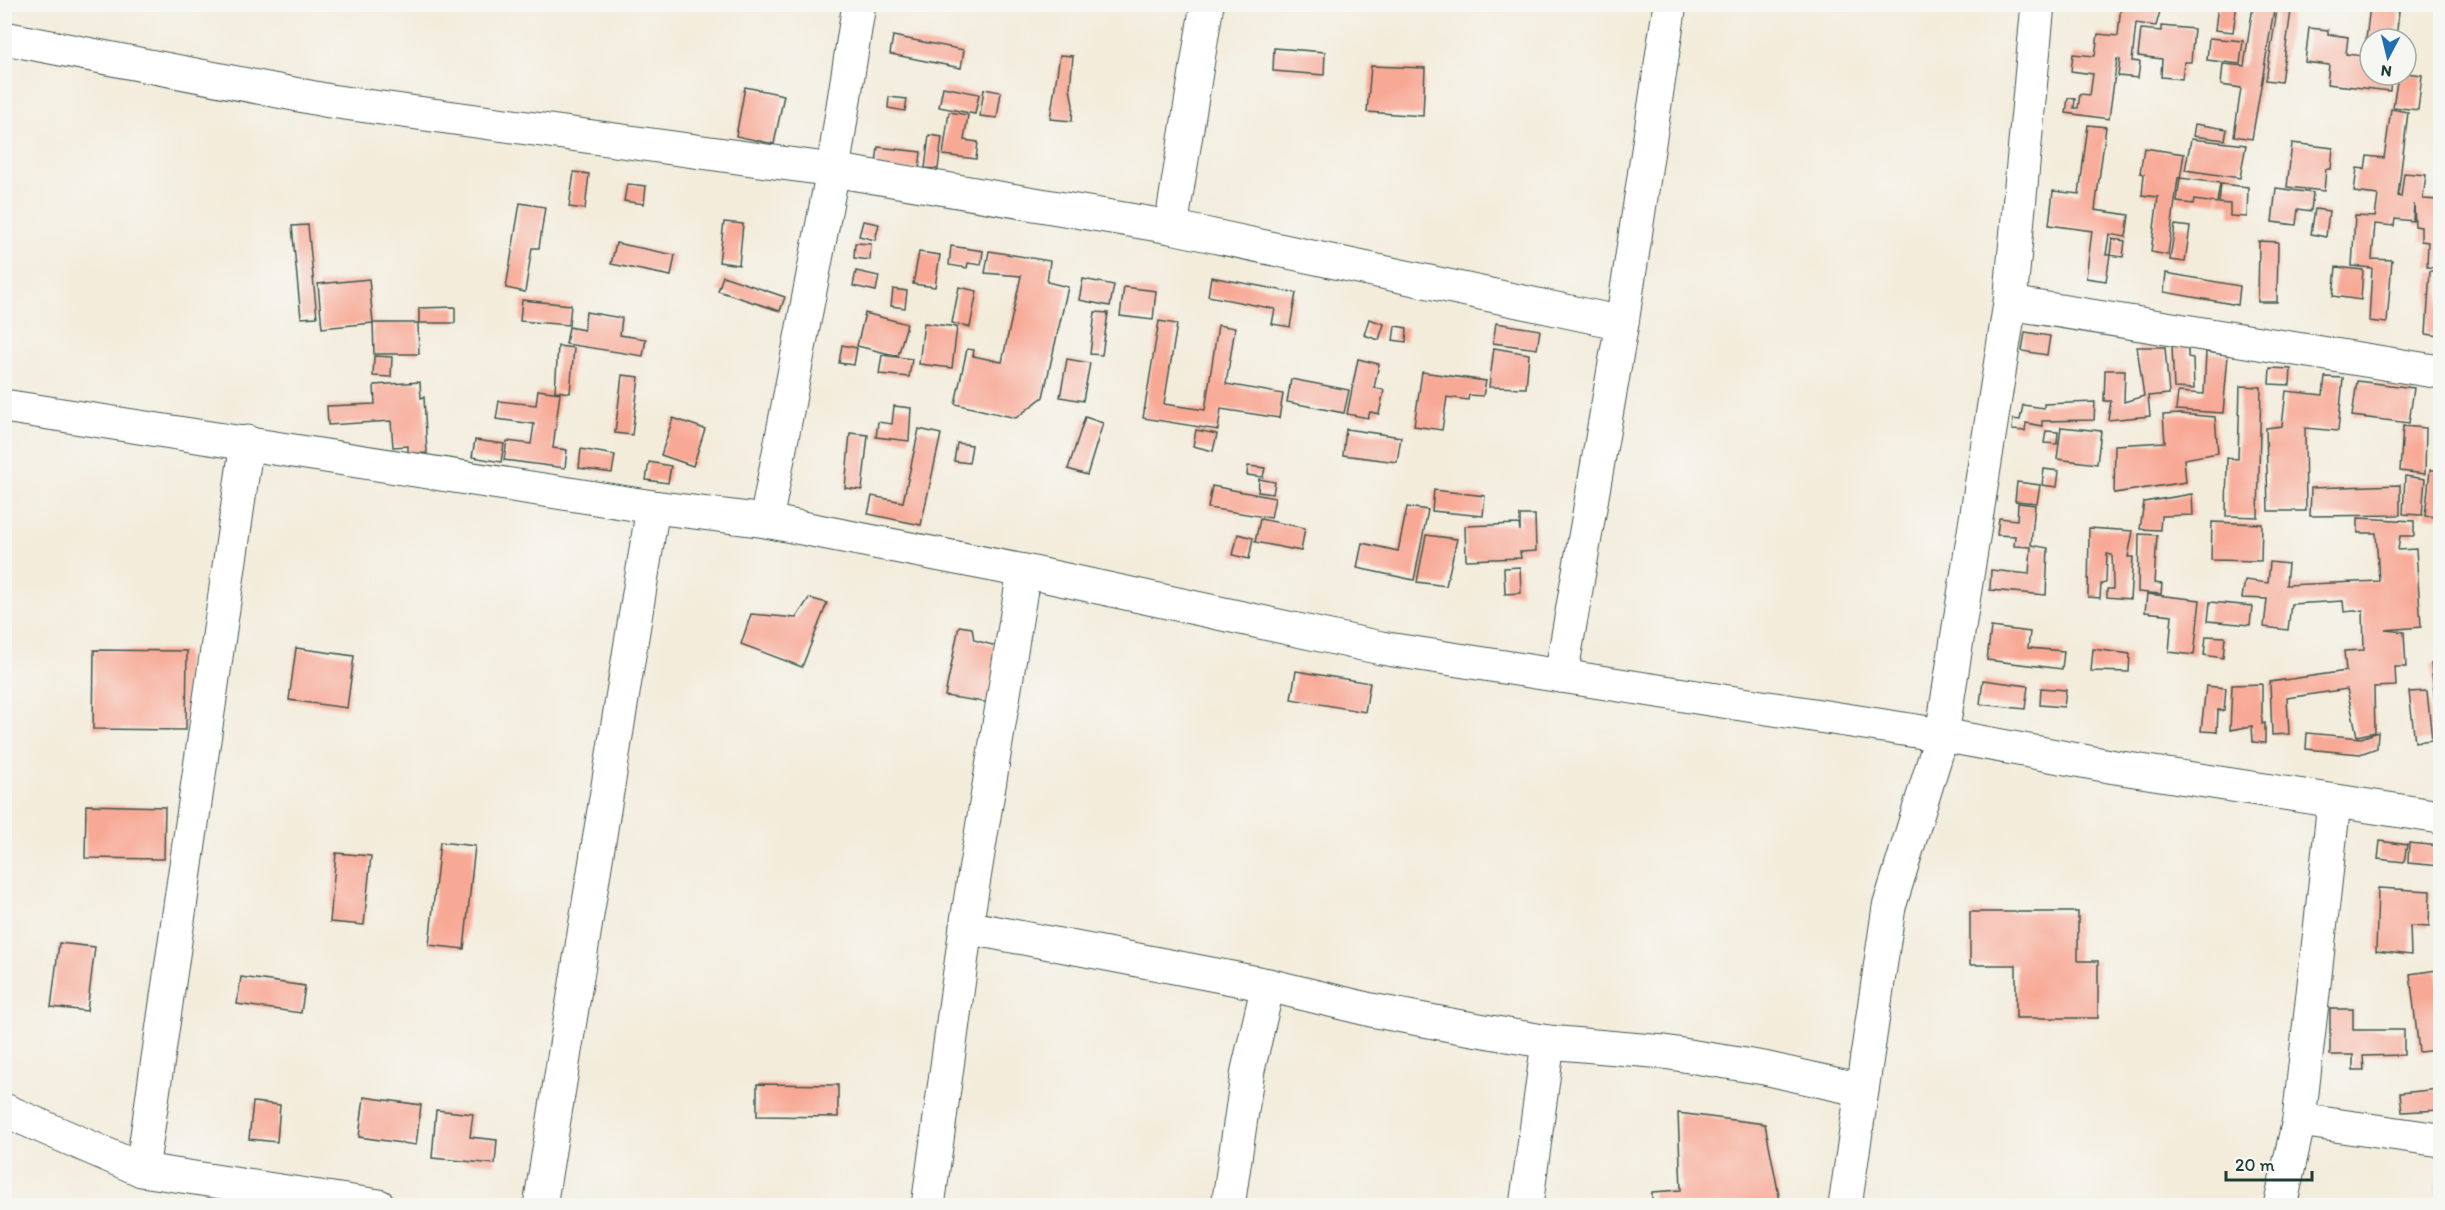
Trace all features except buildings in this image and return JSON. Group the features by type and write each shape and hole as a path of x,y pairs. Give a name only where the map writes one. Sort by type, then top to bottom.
{"street":[{"path":"766,521 833,170 859,4"},
{"path":"1171,226 1208,4"},
{"path":"1561,676 1622,323 1670,4"},
{"path":"1845,1206 1889,907 1941,735 2010,303 2038,4"},
{"path":"4,38 330,101 833,170 1171,226 1622,323"},
{"path":"2010,303 2440,372"},
{"path":"4,406 653,507 766,521 1023,571 1381,648 1941,735 2115,767 2334,803 2440,817"},
{"path":"142,1170 247,442"},
{"path":"540,1206 573,990 653,507"},
{"path":"928,1206 966,927 1023,571"},
{"path":"2280,1206 2299,1120 2334,803"},
{"path":"966,927 1268,985 1371,1010 1548,1042 1664,1052 1764,1068 1862,1090"},
{"path":"1228,1206 1248,1070 1268,985"},
{"path":"1526,1206 1548,1042"},
{"path":"4,1110 142,1170 379,1206"},
{"path":"2299,1120 2440,1140"}]}
